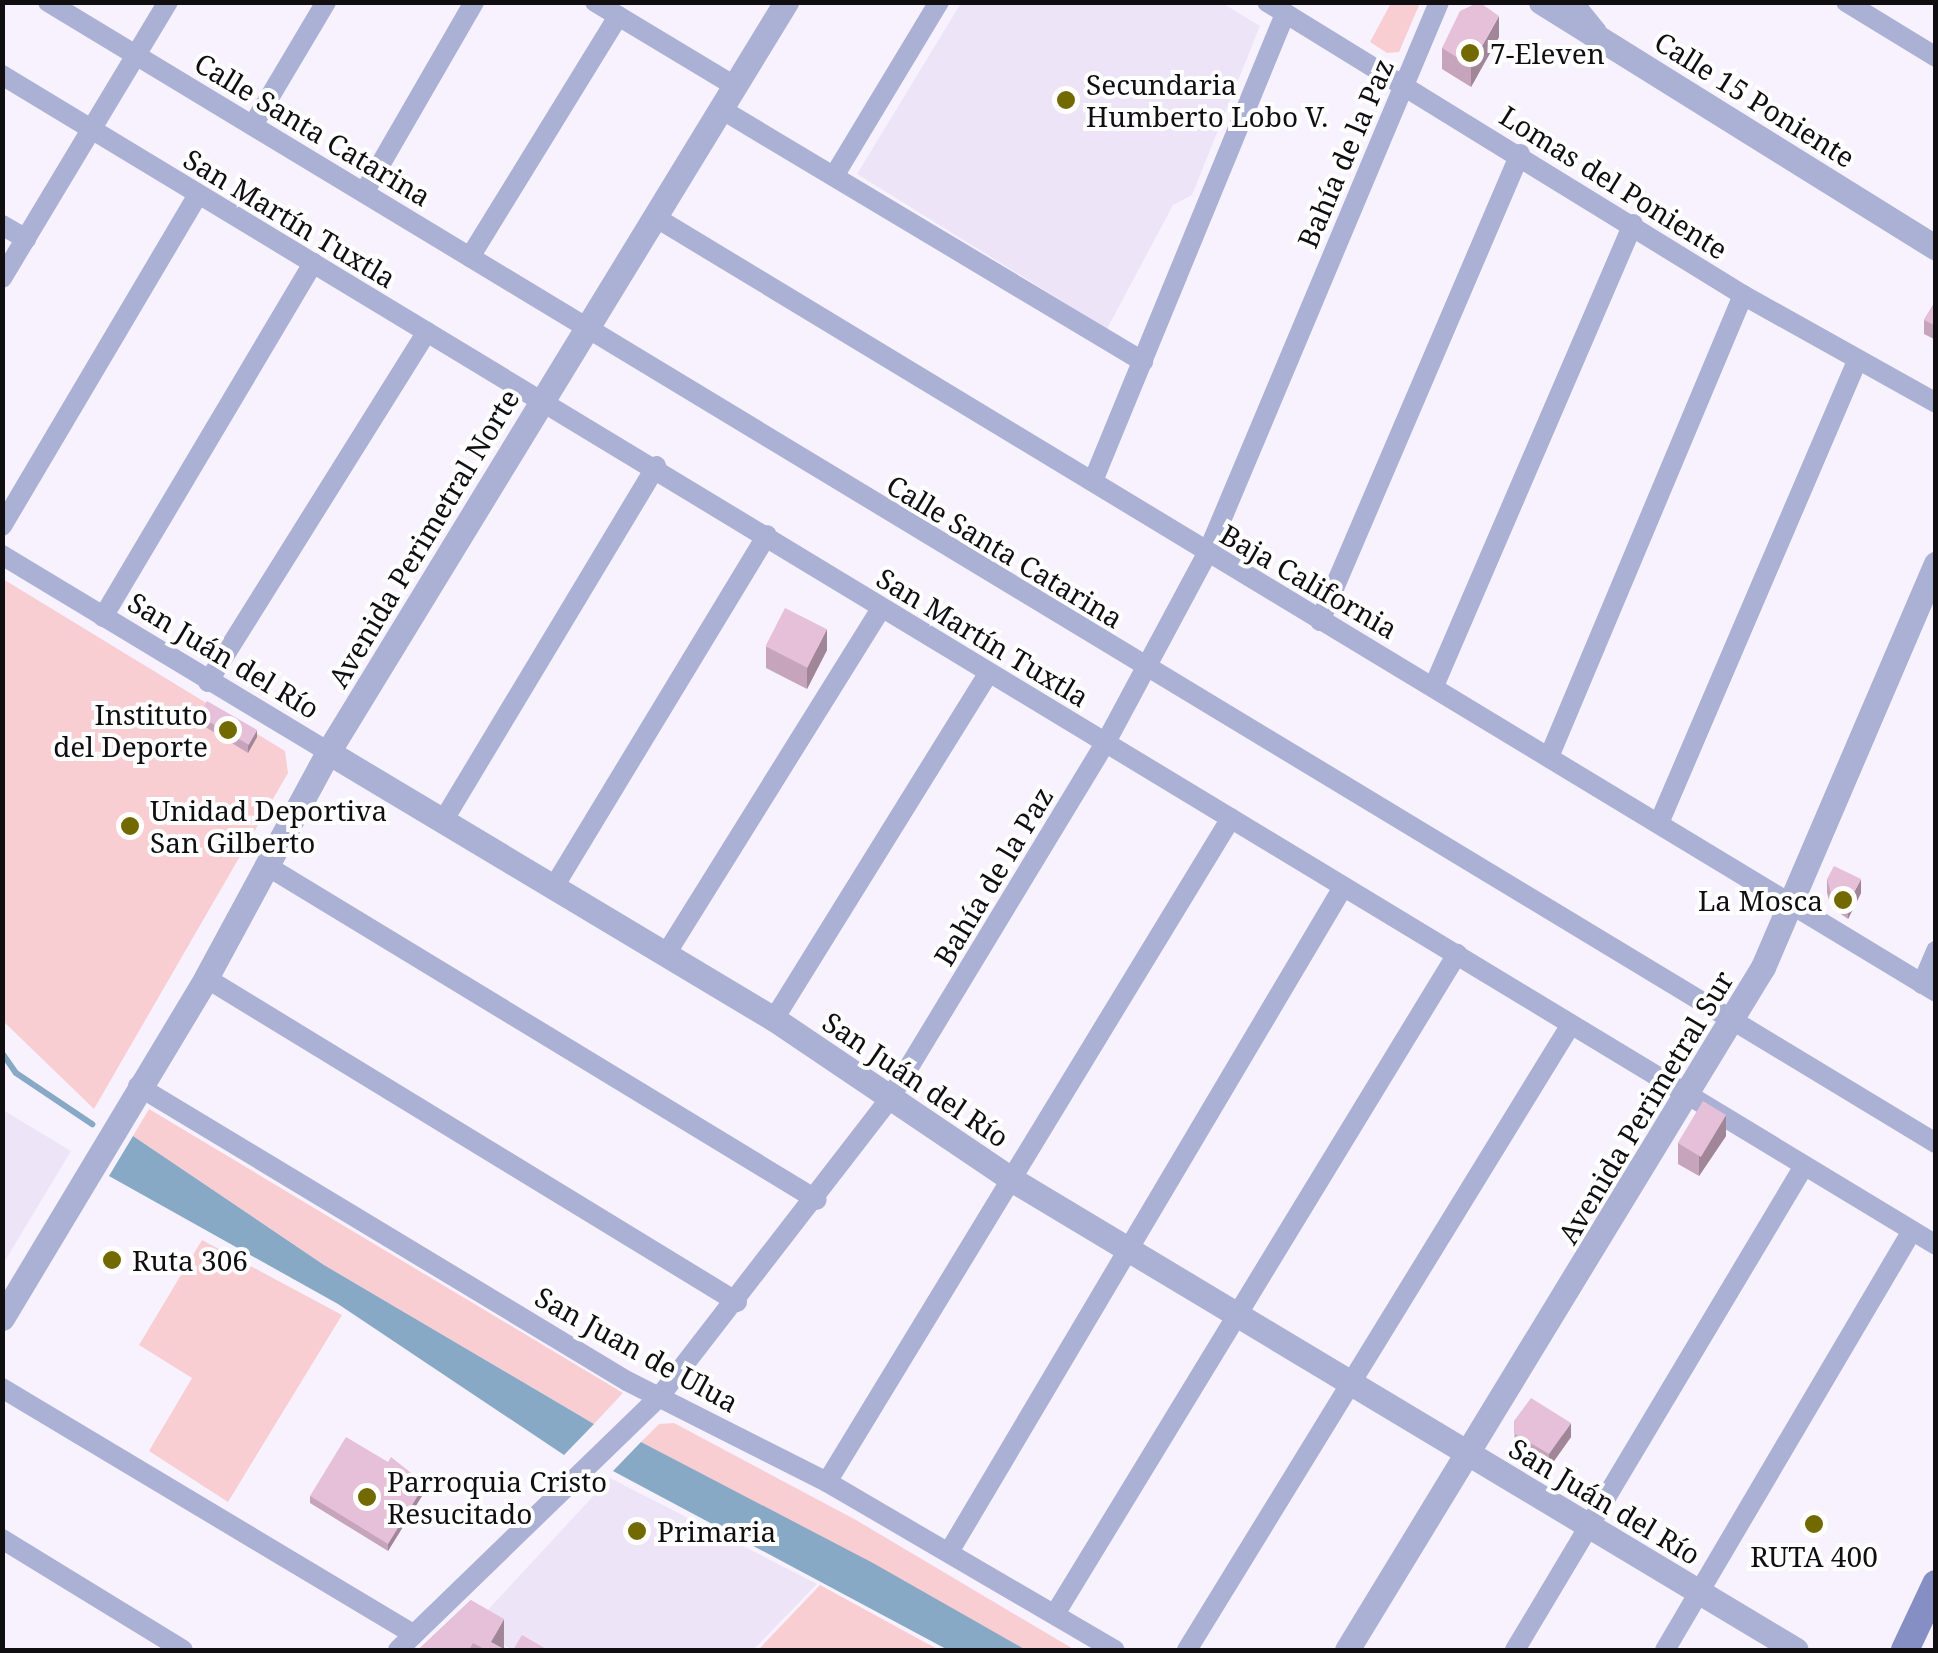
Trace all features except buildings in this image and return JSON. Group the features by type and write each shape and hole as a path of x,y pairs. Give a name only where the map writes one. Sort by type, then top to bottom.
{"main road":[{"path":"1905,1650 1936,1584"}],"street":[{"name":"Calle Santa Catarina","path":"48,2 1730,1023 1936,1143"},
{"path":"2,278 168,2"},
{"path":"253,124 326,2"},
{"path":"365,191 474,2"},
{"path":"596,2 734,86"},
{"name":"Avenida Perimetral Norte","path":"2,1318 206,978 328,752 786,2"},
{"path":"834,176 939,2"},
{"name":"Bahía de la Paz","path":"406,1643 660,1396 817,1200 890,1100 1106,742 1207,554 1439,2"},
{"name":"Calle 15 Poniente","path":"1541,2 1936,248"},
{"path":"1573,2 1602,38"},
{"path":"1846,2 1936,58"},
{"path":"1092,480 1143,362 1276,8"},
{"name":"Lomas del Poniente","path":"1276,8 1743,294 1936,403"},
{"path":"470,257 618,16"},
{"name":"San Martín Tuxtla","path":"2,75 656,466 880,610 1106,742 1936,1245"},
{"path":"721,109 1143,362"},
{"path":"1320,621 1520,154"},
{"path":"2,526 198,195"},
{"name":"Baja California","path":"655,217 1092,480 1207,554 1660,823 1789,907 1929,988"},
{"path":"1434,686 1633,224"},
{"path":"2,225 26,240"},
{"path":"103,617 313,263"},
{"path":"1549,757 1743,294"},
{"path":"208,682 427,332"},
{"path":"1660,823 1857,360"},
{"path":"442,821 656,466"},
{"path":"555,885 767,534"},
{"name":"San Juán del Río","path":"2,555 774,1019 1012,1179 1346,1383 1796,1650"},
{"name":"Avenida Perimetral Sur","path":"1347,1650 1730,1023 1789,907 1936,564"},
{"path":"666,954 880,610"},
{"path":"774,1019 988,674"},
{"path":"827,1482 1231,818"},
{"path":"267,866 817,1200"},
{"path":"948,1552 1124,1247 1343,886"},
{"path":"1929,988 1936,950"},
{"path":"1055,1614 1456,954"},
{"path":"206,978 737,1302"},
{"path":"1187,1650 1346,1383 1570,1026"},
{"name":"San Juan de Ulua","path":"138,1086 660,1396 827,1482 1115,1650"},
{"path":"1515,1650 1804,1166"},
{"path":"1665,1650 1912,1231"},
{"path":"2,1388 406,1643"},
{"path":"2,1538 183,1650"}],"shaded area":[{"name":"Secundaria Humberto Lobo V.","path":"961,3 1222,3 1260,26 1192,195 1173,205 1107,329 857,174"},
{"path":"1391,3 1420,3 1399,52 1387,53 1370,42"},
{"name":"Unidad Deportiva San Gilberto","path":"3,579 285,751 288,773 94,1109 3,1021"},
{"path":"149,1109 623,1393 594,1424 324,1265 133,1136"},
{"path":"3,1110 71,1151 3,1264"},
{"path":"202,1240 342,1315 228,1502 149,1451 192,1378 139,1345"},
{"path":"674,1423 856,1520 1075,1650 1026,1650 641,1442 659,1424"},
{"name":"Primaria","path":"610,1478 817,1584 753,1650 512,1650 473,1626"},
{"path":"820,1585 939,1650 758,1650"}],"water":[{"path":"133,1136 324,1265 594,1424 564,1455 338,1304 109,1176"},
{"path":"641,1442 873,1563 1026,1650 948,1650 613,1471"}],"waterway":[{"path":"2,1053 16,1073 92,1124"}],"place":[{"name":"7-Eleven","path":"1470,53"},
{"name":"Secundaria Humberto Lobo V.","path":"1066,100"},
{"name":"Instituto del Deporte","path":"228,730"},
{"name":"Unidad Deportiva San Gilberto","path":"130,826"},
{"name":"La Mosca","path":"1843,900"},
{"name":"Ruta 306","path":"112,1260"},
{"name":"Parroquia Cristo Resucitado","path":"367,1497"},
{"name":"RUTA 400","path":"1814,1524"},
{"name":"Primaria","path":"637,1531"}]}
